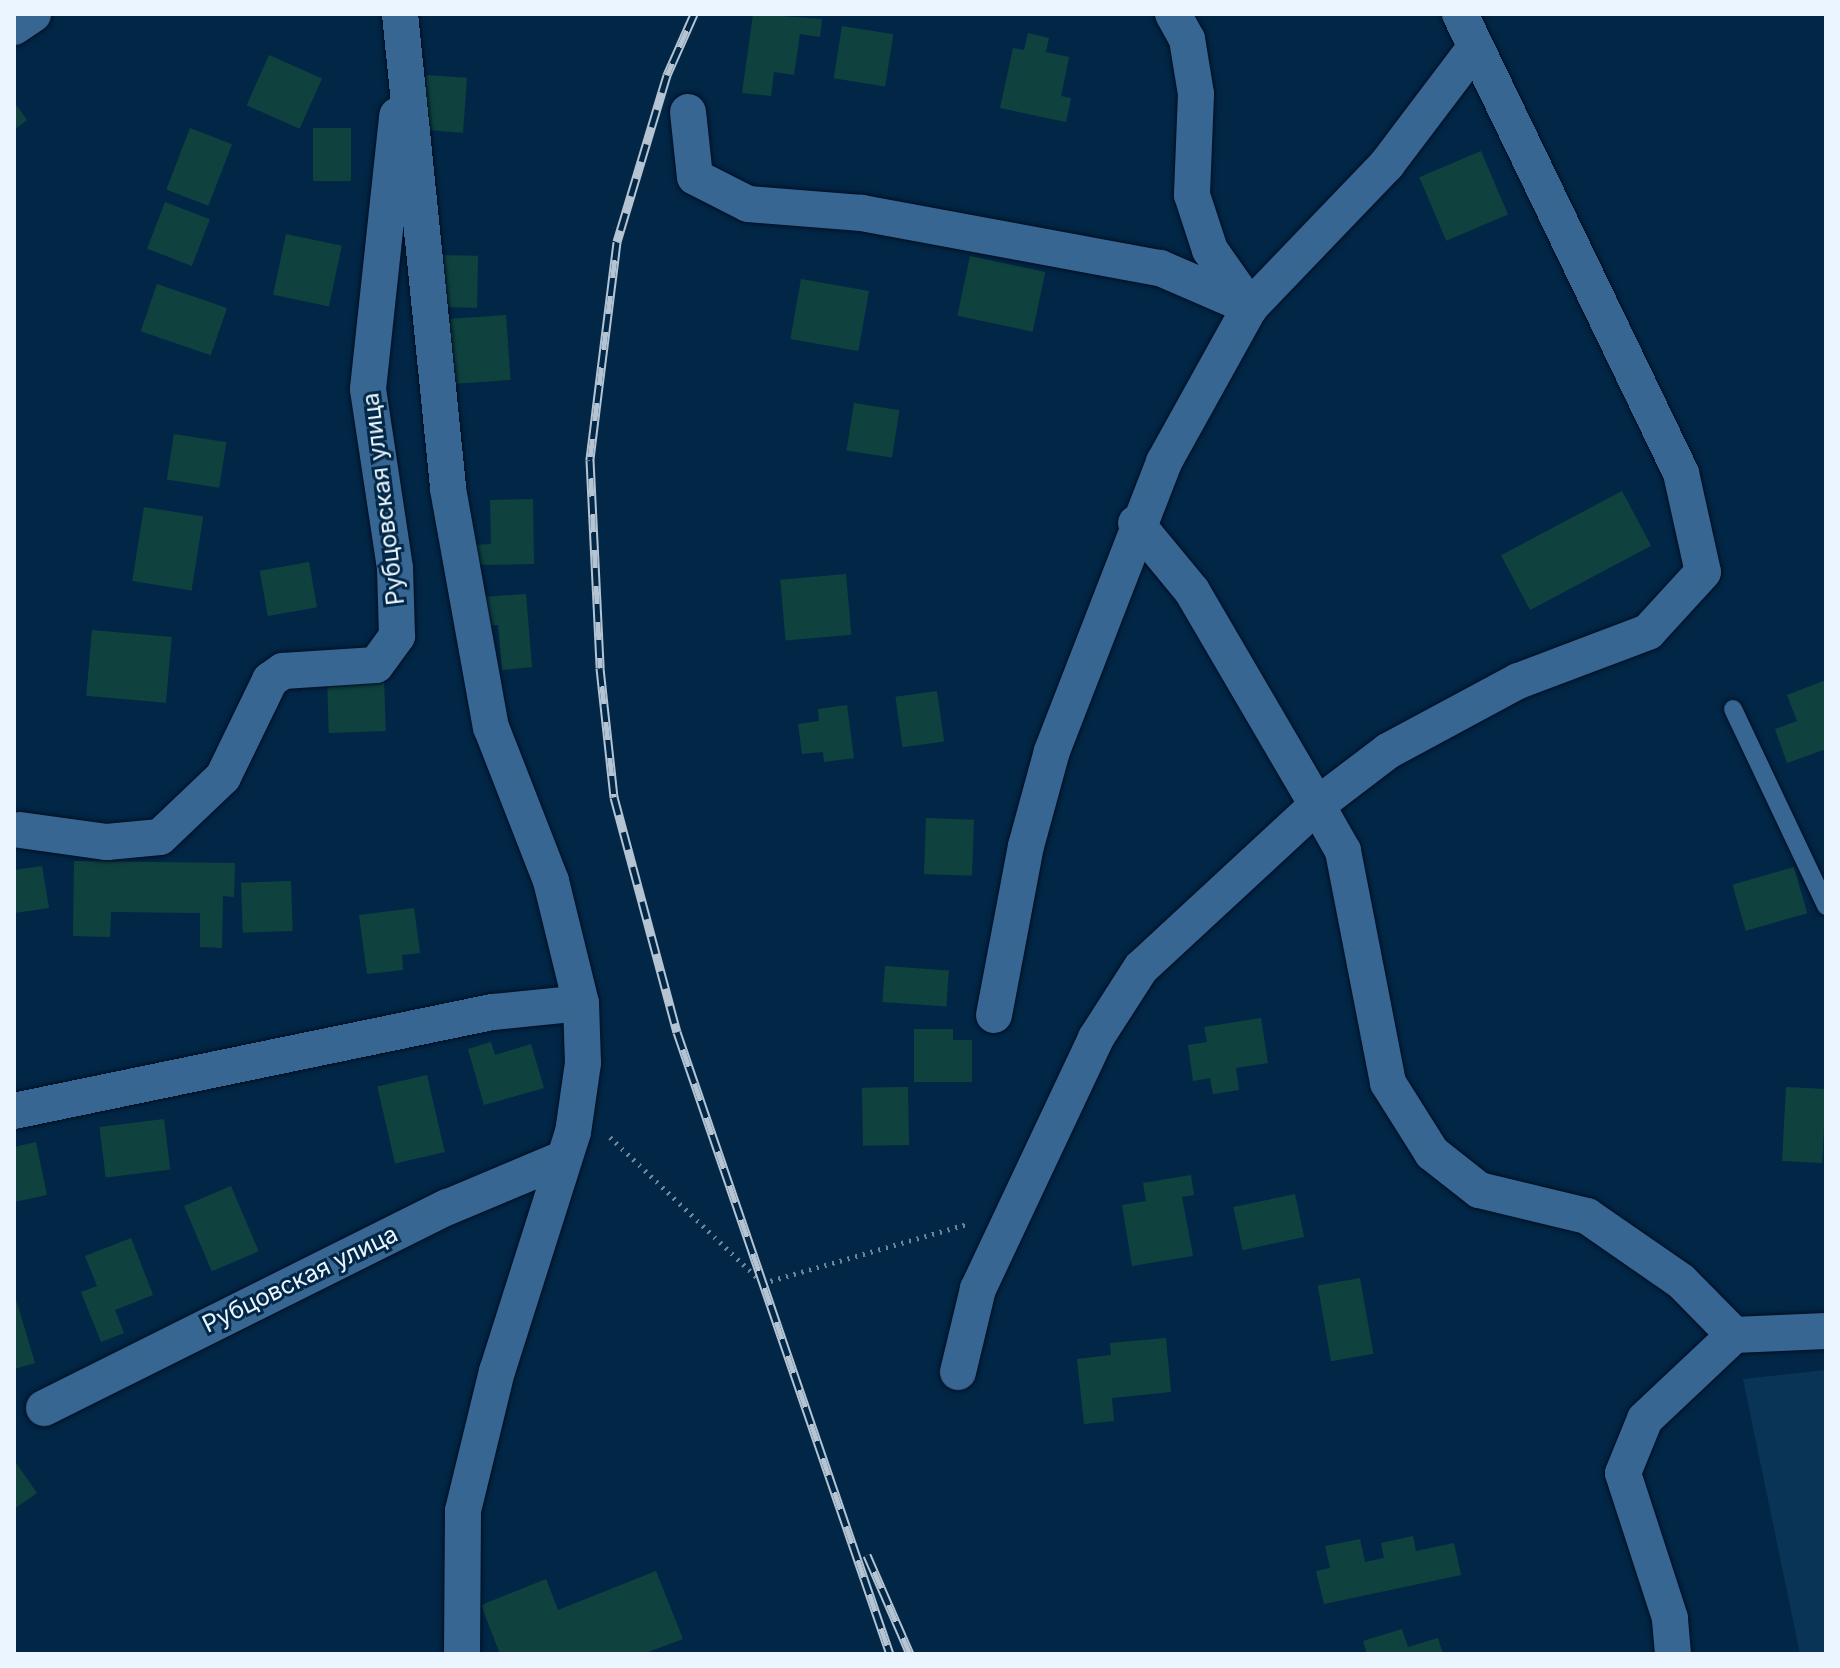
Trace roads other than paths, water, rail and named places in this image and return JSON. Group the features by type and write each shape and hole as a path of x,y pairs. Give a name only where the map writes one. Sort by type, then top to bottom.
{"street":[{"path":"14,27 33,14"},
{"name":"Рубцовская улица","path":"400,14 403,74 448,489 491,727 551,881 581,1003 583,1063 567,1146 497,1371 463,1511 462,1654"},
{"path":"1173,14 1187,39 1196,94 1192,195 1210,250 1250,307"},
{"path":"958,1372 978,1289 1096,1038 1141,968 1317,805 1388,751 1518,681 1648,632 1703,572 1681,473 1474,49 1460,14"},
{"path":"994,1015 1026,846 1052,751 1136,523 1250,307 1378,174 1474,49"},
{"name":"Рубцовская улица","path":"20,830 107,842 160,837 223,777 270,680 283,671 376,665 397,636 395,568 368,389 403,74"},
{"path":"688,112 695,177 748,204 862,213 1160,268 1250,307"},
{"path":"1136,523 1192,591 1343,851 1388,1083 1432,1153 1479,1190 1587,1216 1681,1281 1734,1335"},
{"path":"14,1111 493,1012 581,1003"},
{"name":"Рубцовская улица","path":"44,1408 567,1146"},
{"path":"1673,1654 1670,1618 1623,1473 1645,1419 1734,1335 1826,1331"}],"lane":[{"path":"1733,709 1826,906"}],"railway":[{"path":"694,14 667,75 617,242 590,460 600,668 614,797 677,1032 890,1654"},
{"path":"867,1555 910,1654"}]}
